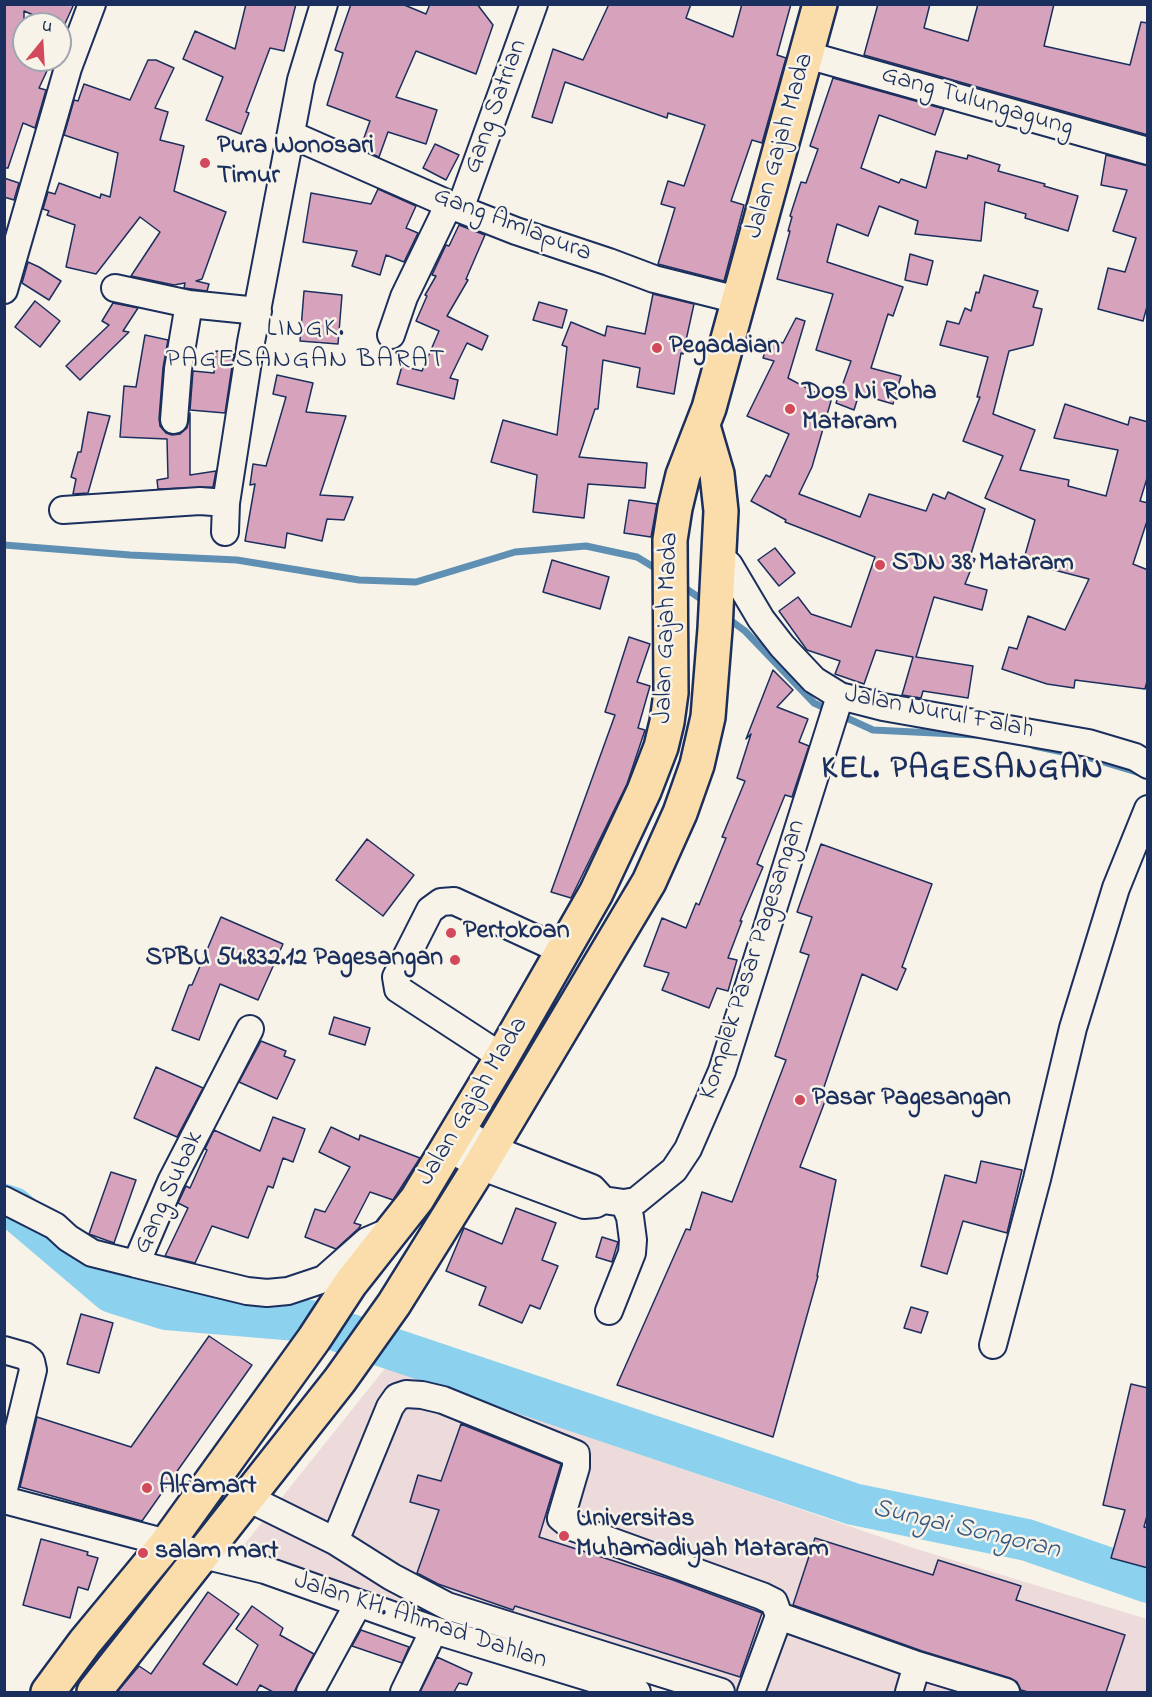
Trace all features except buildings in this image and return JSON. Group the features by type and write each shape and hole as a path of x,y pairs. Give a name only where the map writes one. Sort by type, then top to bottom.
{"main road":[{"name":"Jalan Gajah Mada","path":"48,1692 85,1642 167,1543 350,1284 417,1199 596,893 644,791 661,747 671,693 670,540 683,475 703,426 820,4"},
{"name":"Jalan Gajah Mada","path":"94,1692 248,1498 394,1304 485,1157 649,882 680,813 697,765 708,717 720,557 721,511 718,484 703,426"},
{"path":"596,893 628,919"}],"street":[{"path":"4,290 68,68 92,4"},
{"path":"225,532 226,503 251,342 301,80 324,4"},
{"name":"Gang Satrian","path":"391,335 404,297 454,207 534,4"},
{"name":"Gang Tulungagung","path":"807,55 1148,151"},
{"name":"Gang Amlapura","path":"292,135 454,207 516,231 654,279 738,300"},
{"path":"115,288 189,304 258,311"},
{"path":"174,420 178,369 189,304"},
{"path":"63,510 200,501 226,503"},
{"name":"Jalan Nurul Falah","path":"720,557 729,565 761,619 836,707 900,710 1088,743 1135,757 1148,765"},
{"name":"Komplek Pasar Pagesangan","path":"614,1201 636,1201 646,1195 682,1160 722,1071 836,707"},
{"path":"993,1345 1037,1179 1073,1028 1116,888 1148,809"},
{"path":"502,1057 398,989 396,977 430,910 441,902 454,900 563,951"},
{"name":"Gang Subak","path":"250,1029 171,1182 136,1264 247,1291 267,1293 288,1291 324,1279 367,1241 397,1225"},
{"path":"453,1138 485,1157 578,1182 592,1188 614,1201 630,1217 632,1253 609,1311"},
{"path":"4,1200 55,1226 68,1238 92,1253 136,1264"},
{"path":"4,1350 25,1356 31,1361 33,1370 4,1489"},
{"path":"335,1541 390,1407 397,1397 406,1394 422,1395 443,1400 576,1454 576,1467 561,1518 572,1527 774,1602 779,1616 751,1692"},
{"path":"248,1498 335,1541 392,1577 447,1605 721,1692"},
{"name":"Jalan KH. Ahmad Dahlan","path":"4,1500 265,1570 434,1630 637,1692"},
{"path":"310,1692 358,1604"},
{"path":"779,1616 917,1665 942,1683 1006,1692"},
{"path":"404,1692 434,1630"},
{"path":"909,1692 917,1665"}],"shaded area":[{"name":"Universitas Muhamadiyah Mataram","path":"386,1367 910,1547 1147,1619 1147,1692 687,1692 239,1551"}],"waterway":[{"path":"4,545 130,555 237,560 359,580 416,582 515,552 586,546 637,557 660,571"},
{"path":"679,584 707,603"},
{"path":"726,617 745,631 814,703 873,730 976,735"},
{"path":"1034,746 1087,757 1143,774"},
{"name":"Sungai Songoran","path":"4,1205 13,1208 112,1292 166,1309 309,1321 853,1504 1027,1540 1148,1582"}],"place":[{"name":"Pura Wonosari Timur","path":"205,163"},
{"name":"Pegadaian","path":"657,348"},
{"name":"Dos Ni Roha Mataram","path":"790,409"},
{"name":"SDN 38 Mataram","path":"880,565"},
{"name":"Pertokoan","path":"451,933"},
{"name":"SPBU 54.832.12 Pagesangan","path":"455,960"},
{"name":"Pasar Pagesangan","path":"800,1100"},
{"name":"Alfamart","path":"147,1488"},
{"name":"Universitas Muhamadiyah Mataram","path":"564,1536"},
{"name":"salam mart","path":"143,1553"}],"district":[{"name":"LINGK. PAGESANGAN BARAT","path":"306,346"},
{"name":"KEL. PAGESANGAN","path":"963,772"}]}
